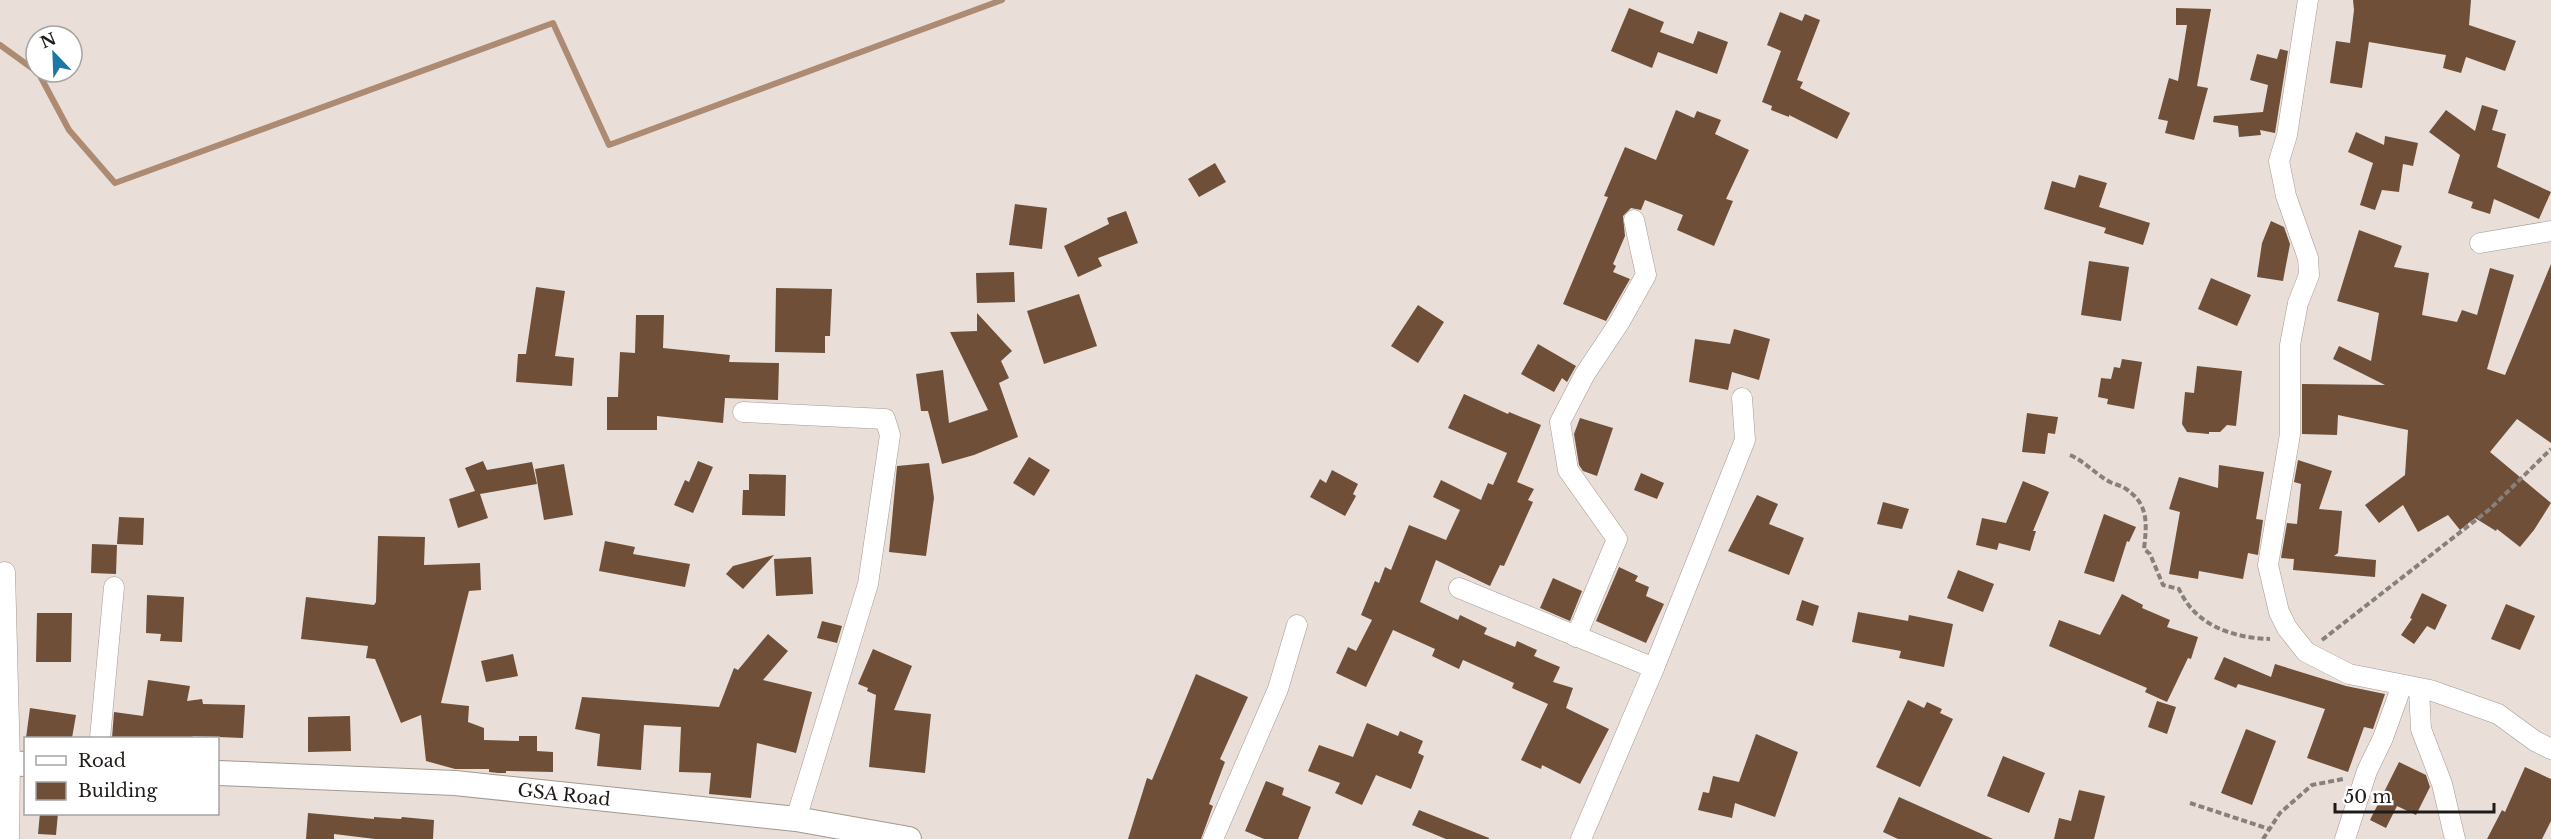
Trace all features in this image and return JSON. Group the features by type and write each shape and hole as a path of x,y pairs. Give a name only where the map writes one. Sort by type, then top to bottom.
{"street":[{"path":"2308,0 2297,80 2287,135 2279,161 2286,196 2308,258 2309,275 2298,303 2290,345 2290,434 2268,565 2279,612 2287,628 2306,652 2349,674 2430,690 2498,714 2535,741 2551,749"},
{"path":"1576,637 1617,539 1568,470 1560,422 1585,374 1619,323 1646,276 1634,220"},
{"path":"2480,243 2551,231"},
{"path":"1581,839 1654,668 1745,440 1742,398"},
{"path":"743,412 885,419 890,435 868,584 796,819"},
{"path":"5,572 12,764 9,839"},
{"path":"100,737 114,587"},
{"path":"1459,588 1654,668"},
{"path":"1214,839 1274,700 1297,625"},
{"path":"2345,839 2367,771 2411,687"},
{"path":"2411,687 2421,729 2442,784 2456,839"},
{"name":"GSA Road","path":"219,773 455,783 796,819 909,839"}],"path":[{"path":"2070,455 2084,460 2109,482 2121,486 2136,497 2147,519 2144,549 2150,554 2163,585 2179,589 2192,612 2209,625 2251,638 2271,639 2290,635 2306,652 2490,509 2551,449"},
{"path":"2263,839 2292,801 2312,785 2337,781 2367,771"},
{"path":"2190,803 2269,829"}],"building":[{"path":"2353,0 2471,0 2469,25 2516,41 2505,71 2466,57 2461,73 2443,68 2446,55 2369,42 2362,88 2330,83 2336,41 2350,43"},
{"path":"1629,8 1664,22 1660,32 1693,44 1698,31 1728,42 1717,74 1658,52 1652,68 1611,51"},
{"path":"2176,8 2211,9 2197,86 2208,88 2194,140 2165,133 2168,121 2158,119 2169,78 2178,81 2187,25 2176,25"},
{"path":"1780,12 1802,21 1805,14 1820,20 1797,80 1803,82 1800,88 1850,113 1837,139 1789,115 1789,117 1771,110 1772,106 1762,102 1781,51 1767,45"},
{"path":"2280,49 2288,51 2275,133 2260,130 2261,135 2239,137 2238,126 2213,122 2214,116 2263,112 2268,85 2250,80 2257,54 2277,59"},
{"path":"2482,105 2498,110 2492,130 2506,134 2497,167 2551,192 2539,219 2494,199 2490,214 2471,208 2473,202 2448,193 2460,155 2429,132 2446,110 2475,131"},
{"path":"1676,110 1694,118 1697,111 1721,120 1715,134 1749,150 1726,199 1733,201 1714,246 1677,230 1683,215 1645,200 1641,210 1631,208 1623,216 1625,236 1613,264 1616,266 1613,272 1630,279 1606,321 1563,304 1608,197 1604,196 1625,147 1656,160"},
{"path":"2356,132 2384,145 2385,136 2418,143 2413,166 2403,164 2399,192 2382,190 2375,210 2360,205 2373,163 2348,152"},
{"path":"1215,163 1226,182 1199,197 1188,179"},
{"path":"2079,175 2107,183 2099,207 2150,223 2143,245 2104,233 2106,228 2044,209 2052,181 2075,188"},
{"path":"1015,204 1047,208 1042,249 1009,245"},
{"path":"1126,211 1138,243 1098,258 1102,266 1078,277 1064,246 1109,224 1107,218"},
{"path":"2271,221 2284,227 2290,244 2283,281 2257,277 2262,243"},
{"path":"2359,230 2402,246 2394,267 2429,273 2422,315 2457,322 2462,310 2477,315 2490,268 2514,275 2487,369 2505,375 2551,264 2551,443 2517,419 2490,452 2551,503 2520,547 2497,529 2496,531 2475,518 2460,530 2448,515 2418,532 2403,505 2379,523 2365,505 2405,475 2408,430 2338,415 2337,435 2302,434 2302,384 2385,385 2333,359 2339,346 2371,361 2379,313 2337,301"},
{"path":"2089,261 2129,267 2121,321 2081,315"},
{"path":"1014,272 1015,302 977,303 976,273"},
{"path":"2211,278 2251,295 2237,326 2198,309"},
{"path":"536,287 565,291 555,356 574,358 572,386 516,382 518,354 526,354"},
{"path":"776,288 832,289 830,336 825,336 825,353 775,352"},
{"path":"1079,294 1097,346 1044,364 1027,311"},
{"path":"1418,305 1444,322 1418,363 1391,346"},
{"path":"977,313 1012,351 1001,361 1009,378 999,383 1018,437 974,455 942,464 928,411 921,411 916,374 943,370 949,423 988,410 950,332 977,331"},
{"path":"636,315 664,315 663,348 730,355 729,362 779,363 778,400 725,398 723,423 657,416 657,430 607,430 607,397 618,397 620,352 635,353"},
{"path":"1734,329 1770,339 1759,380 1732,372 1728,390 1689,382 1695,339 1730,344"},
{"path":"1538,344 1576,366 1567,382 1562,378 1554,392 1521,374"},
{"path":"2122,359 2142,362 2134,409 2107,404 2108,399 2098,397 2101,378 2111,379 2114,367 2120,368"},
{"path":"2197,366 2242,371 2236,426 2227,425 2220,432 2209,432 2209,434 2187,432 2182,424 2185,392 2194,393"},
{"path":"1464,394 1508,414 1509,412 1541,425 1517,482 1534,489 1528,500 1533,502 1504,566 1500,565 1490,586 1436,560 1420,602 1458,620 1460,615 1487,628 1484,634 1515,647 1517,641 1537,650 1534,656 1560,667 1553,682 1573,688 1566,708 1609,729 1580,784 1542,765 1541,769 1521,760 1548,704 1512,688 1514,683 1463,660 1459,669 1432,656 1435,649 1393,630 1366,687 1336,673 1348,647 1356,651 1372,620 1361,615 1375,581 1379,583 1385,567 1391,570 1409,525 1446,540 1460,510 1433,497 1441,480 1481,500 1488,483 1493,485 1507,453 1448,428"},
{"path":"2027,413 2058,417 2055,434 2048,433 2045,454 2022,452"},
{"path":"1580,418 1613,428 1597,476 1583,471 1579,465 1574,434"},
{"path":"1029,457 1050,470 1034,496 1013,483"},
{"path":"2298,460 2332,471 2319,509 2342,511 2338,553 2334,556 2376,560 2375,577 2293,570 2294,559 2281,558 2287,523 2297,524 2301,484 2294,482"},
{"path":"483,461 487,470 532,462 537,484 480,494 488,518 458,528 449,499 475,491 465,468"},
{"path":"698,461 713,467 693,513 674,505 685,480 689,482"},
{"path":"929,463 934,498 926,556 889,552 897,466"},
{"path":"564,464 573,515 544,520 535,469"},
{"path":"2219,465 2264,472 2256,519 2263,520 2258,555 2248,553 2243,579 2199,571 2198,579 2169,574 2180,512 2169,509 2179,477 2218,488"},
{"path":"1332,470 1358,484 1353,494 1356,496 1345,516 1310,497 1320,479 1326,483"},
{"path":"1641,473 1664,483 1657,499 1634,490"},
{"path":"749,474 786,475 785,516 742,515 743,490 749,490"},
{"path":"2023,481 2049,492 2033,531 2036,531 2030,551 1999,543 1997,550 1976,545 1982,518 2006,523"},
{"path":"1757,495 1778,504 1769,524 1804,538 1789,575 1728,551"},
{"path":"1883,502 1909,509 1902,529 1877,524"},
{"path":"2104,514 2136,527 2129,542 2127,541 2114,582 2084,573"},
{"path":"119,517 144,518 143,545 117,544"},
{"path":"378,536 425,537 424,565 480,563 481,590 469,591 441,703 469,706 468,722 484,728 484,740 519,741 519,736 537,736 537,751 553,752 553,772 506,771 506,773 498,773 489,772 489,769 455,769 426,761 421,715 401,723 375,659 366,658 368,646 301,639 306,597 374,605 376,602"},
{"path":"605,541 635,547 633,554 690,564 685,587 599,571"},
{"path":"92,544 117,545 116,574 91,573"},
{"path":"774,555 743,589 726,574 733,566"},
{"path":"811,557 813,594 776,596 774,559"},
{"path":"1619,567 1638,576 1635,581 1649,587 1646,596 1664,604 1646,643 1596,621"},
{"path":"1958,570 1994,584 1983,612 1947,598"},
{"path":"1553,578 1582,591 1570,621 1540,608"},
{"path":"2422,593 2447,605 2435,630 2427,626 2414,644 2401,635 2412,619 2410,618"},
{"path":"2122,594 2143,605 2142,608 2170,620 2167,627 2198,637 2191,659 2188,658 2167,702 2145,692 2147,688 2049,646 2059,620 2100,635"},
{"path":"147,595 184,597 182,642 160,641 161,634 146,633"},
{"path":"1802,600 1819,606 1813,626 1796,620"},
{"path":"2506,604 2535,616 2520,650 2491,639"},
{"path":"1858,612 1908,621 1909,615 1953,624 1944,667 1899,658 1901,651 1852,642"},
{"path":"37,613 72,613 71,662 36,662"},
{"path":"822,621 842,626 837,643 817,638"},
{"path":"768,634 788,651 763,680 812,692 796,753 757,743 751,798 709,794 711,773 679,772 681,727 644,725 641,770 597,766 600,734 575,729 582,697 719,707 734,668 738,670"},
{"path":"873,649 912,666 894,710 931,714 925,773 869,767 876,695 867,691 868,688 858,684"},
{"path":"513,654 518,676 486,682 481,661"},
{"path":"2224,657 2271,677 2275,664 2346,686 2385,694 2373,729 2364,727 2348,772 2307,758 2325,709 2238,684 2236,688 2214,679"},
{"path":"1196,674 1248,697 1220,759 1225,762 1209,804 1213,806 1201,839 1128,839 1147,778 1152,780"},
{"path":"148,680 190,686 187,701 202,699 203,704 245,705 243,738 112,737 114,712 143,716"},
{"path":"1908,700 1924,708 1927,702 1942,709 1940,713 1953,719 1920,787 1876,767"},
{"path":"2157,701 2176,707 2167,734 2148,727"},
{"path":"30,708 76,715 72,737 26,737"},
{"path":"350,716 351,751 308,752 308,717"},
{"path":"1367,723 1398,736 1400,731 1423,741 1418,753 1424,756 1411,789 1376,775 1362,805 1335,793 1340,783 1308,771 1319,745 1353,757"},
{"path":"2246,729 2276,741 2252,805 2221,793"},
{"path":"1756,734 1798,752 1775,817 1735,803 1732,818 1698,810 1703,792 1709,793 1713,776 1739,782"},
{"path":"2003,756 2045,773 2029,813 1987,796"},
{"path":"2399,762 2426,775 2430,787 2416,815 2397,806 2386,828 2370,820"},
{"path":"2525,767 2551,779 2551,821 2542,839 2487,839 2502,810 2505,812"},
{"path":"1266,781 1284,788 1282,795 1311,807 1298,839 1264,839 1245,831"},
{"path":"2079,790 2105,796 2094,839 2054,839 2059,818 2071,821"},
{"path":"1899,797 1993,839 1898,839 1883,832"},
{"path":"1419,810 1489,839 1446,839 1412,825"},
{"path":"308,813 374,819 374,817 401,819 402,817 434,820 433,839 375,839 334,834 334,839 306,839"},
{"path":"40,815 58,815 56,835 38,834"}],"waterway":[{"path":"44,84 69,130 115,183 553,23 609,145 1002,0"},
{"path":"0,45 24,62"}]}
